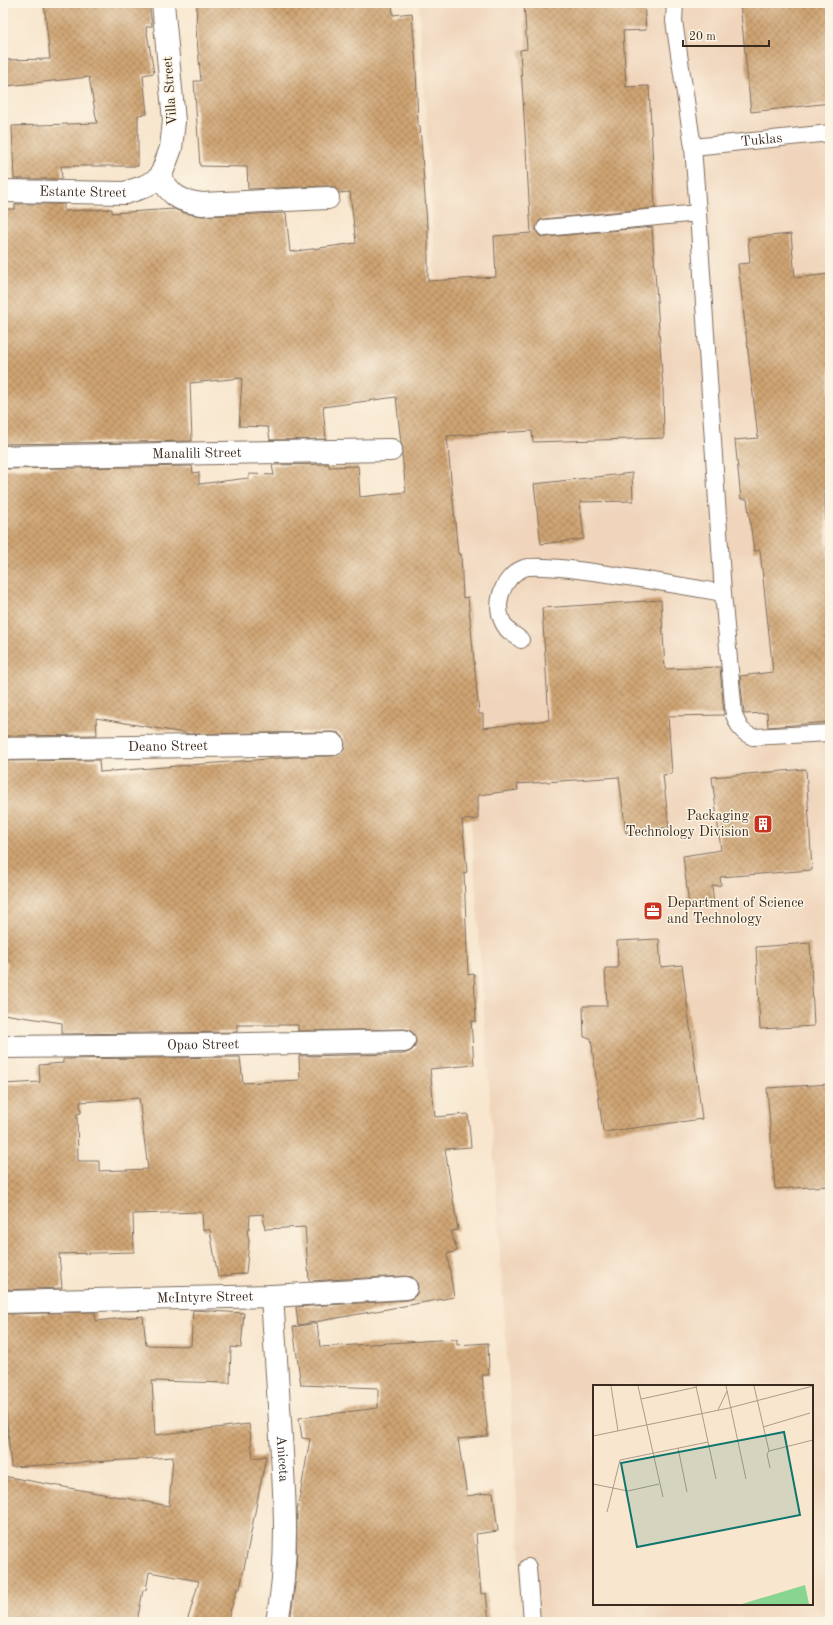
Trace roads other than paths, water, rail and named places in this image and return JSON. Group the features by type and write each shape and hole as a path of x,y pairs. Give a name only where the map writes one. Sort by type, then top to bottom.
{"street":[{"name":"Villa Street","path":"160,178 171,148 174,121 163,3"},
{"name":"Estante Street","path":"3,191 125,193 143,187 160,178"},
{"path":"160,178 172,195 189,203 202,204 328,198"},
{"name":"Manalili Street","path":"3,458 391,450"},
{"name":"Deano Street","path":"3,749 333,744"},
{"name":"Opao Street","path":"3,1047 202,1046 404,1041"},
{"name":"McIntyre Street","path":"3,1302 272,1296 406,1288"},
{"name":"Aniceta","path":"272,1296 285,1502 285,1554 277,1622"}],"lane":[{"path":"674,3 674,21 693,147 723,593 734,715 738,725 744,733 754,737 830,733"},
{"name":"Tuklas","path":"693,147 830,133"},
{"path":"545,228 698,214"},
{"path":"522,640 507,629 499,614 500,596 506,581 525,568 551,567 611,574 723,593"},
{"path":"528,1566 532,1622"}],"place":[{"name":"Packaging Technology Division","path":"763,824"},
{"name":"Department of Science and Technology","path":"653,911"}]}
